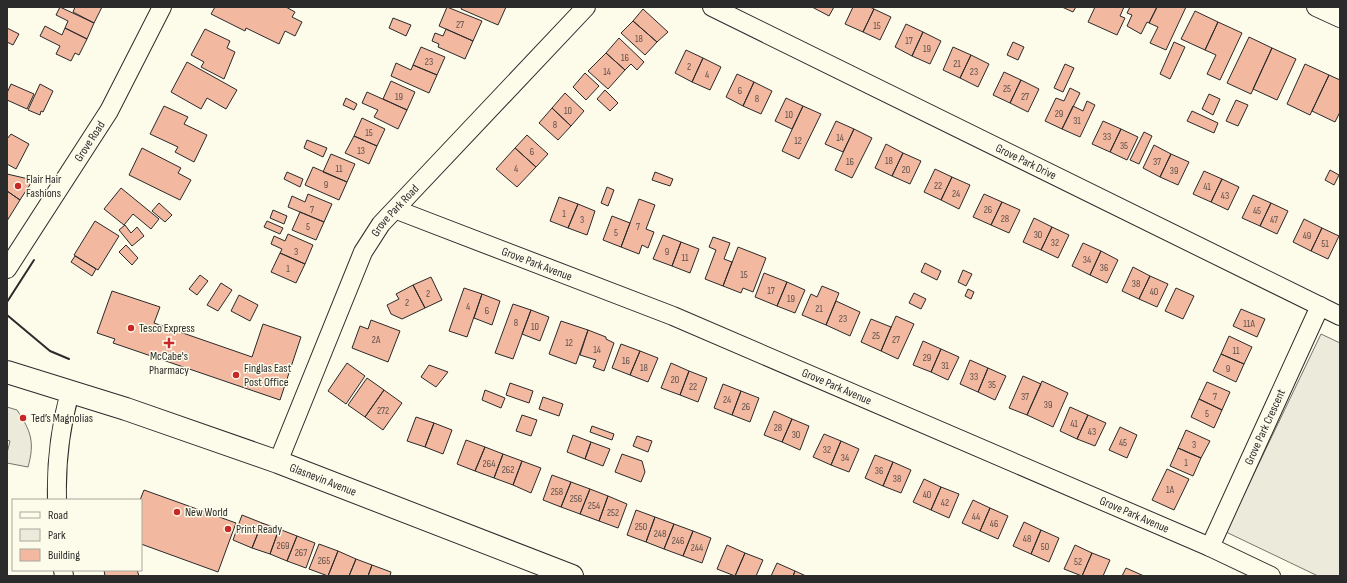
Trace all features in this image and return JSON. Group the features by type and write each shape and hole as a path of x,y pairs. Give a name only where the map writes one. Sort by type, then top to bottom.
{"main road":[{"name":"Glasnevin Avenue","path":"7,372 126,409 278,462 572,576"}],"street":[{"name":"Grove Road","path":"7,269 110,111 162,7"},
{"name":"Grove Park Road","path":"278,462 363,252 381,224 396,210 586,7"},
{"name":"Grove Park Drive","path":"712,7 1340,316"},
{"path":"1316,7 1340,18"},
{"name":"Grove Park Avenue","path":"396,210 673,316 1210,547 1271,576"},
{"name":"Grove Park Crescent","path":"1210,547 1320,306"},
{"path":"57,499 56,469 60,437 70,392"}],"green space":[{"path":"1321,334 1340,343 1340,576 1318,576 1226,532"},
{"path":"7,407 17,410 26,424 31,444 28,467 7,463 7,453 10,441 7,440"}],"building":[{"path":"60,7 94,23 87,39 65,28 68,21 56,15"},
{"path":"75,7 102,7 94,23 73,12"},
{"path":"215,7 286,7 295,12 292,17 302,22 295,36 285,31 279,44 246,28 245,31 211,14"},
{"path":"447,7 482,21 473,41 439,26"},
{"path":"462,7 506,7 498,25 461,9"},
{"path":"812,7 834,7 829,16"},
{"path":"853,7 870,7 874,9 863,32 845,24"},
{"path":"1062,7 1076,7 1073,12"},
{"path":"1095,7 1124,7 1120,16 1125,18 1117,35 1088,22"},
{"path":"1130,7 1157,7 1149,23 1147,22 1141,34 1127,26 1132,15 1127,13"},
{"path":"1157,7 1186,7 1166,50 1150,43 1158,27 1149,23"},
{"path":"643,9 668,32 657,42 633,21"},
{"path":"874,9 891,17 880,40 863,32"},
{"path":"1195,11 1218,22 1205,50 1181,39"},
{"path":"393,18 411,25 406,36 389,28"},
{"path":"633,21 657,42 645,55 621,33"},
{"path":"1218,22 1242,33 1220,80 1207,74 1216,55 1205,50"},
{"path":"906,24 923,32 912,56 895,47"},
{"path":"45,26 62,35 65,28 87,39 79,55 75,53 71,61 56,54 60,46 40,36"},
{"path":"7,28 19,34 13,45 7,42"},
{"path":"205,29 230,41 227,48 235,52 224,79 201,67 204,62 191,55"},
{"path":"446,29 473,41 465,59 438,47 439,44 432,41 435,33 443,36"},
{"path":"923,32 941,41 930,64 912,56"},
{"path":"1249,37 1272,48 1251,94 1227,83"},
{"path":"619,38 644,62 637,70 631,64 625,70 606,53"},
{"path":"1013,42 1024,47 1018,60 1007,55"},
{"path":"1174,42 1185,47 1170,79 1160,74"},
{"path":"421,47 445,57 437,75 413,65"},
{"path":"953,47 971,55 960,78 943,70"},
{"path":"1272,48 1296,59 1277,100 1253,89"},
{"path":"686,50 703,58 692,82 675,73"},
{"path":"606,53 625,70 608,89 588,71"},
{"path":"971,55 989,64 978,87 960,78"},
{"path":"703,58 721,67 710,90 692,82"},
{"path":"187,62 237,90 226,109 207,98 201,109 171,92"},
{"path":"396,63 411,70 413,65 437,75 429,93 391,76"},
{"path":"1065,64 1074,68 1063,92 1054,88"},
{"path":"1305,64 1329,75 1310,115 1287,104"},
{"path":"1004,72 1021,80 1010,103 993,95"},
{"path":"585,73 599,86 586,100 573,87"},
{"path":"737,74 754,82 743,106 726,97"},
{"path":"1329,75 1340,80 1340,112 1335,122 1312,111"},
{"path":"1021,80 1039,89 1028,112 1010,103"},
{"path":"391,81 415,92 407,110 383,99"},
{"path":"754,82 772,91 761,114 743,106"},
{"path":"11,84 34,94 27,109 7,100 7,93"},
{"path":"40,84 53,91 43,112 41,111 40,115 28,110"},
{"path":"1070,88 1080,93 1062,129 1045,121 1056,98 1064,101"},
{"path":"605,90 618,103 610,111 597,99"},
{"path":"367,92 407,110 398,129 374,117 378,110 362,103"},
{"path":"565,93 584,111 571,126 552,108"},
{"path":"1209,94 1220,99 1213,115 1202,109"},
{"path":"346,98 357,104 354,110 343,105"},
{"path":"786,98 803,106 792,129 775,121"},
{"path":"1236,100 1248,105 1238,126 1226,121"},
{"path":"1087,101 1095,105 1080,137 1062,129 1073,106 1083,111"},
{"path":"164,106 188,117 184,124 207,135 194,162 175,152 178,147 150,134"},
{"path":"803,106 821,114 799,159 782,151"},
{"path":"552,108 571,126 558,140 539,123"},
{"path":"1192,111 1218,123 1214,133 1187,121"},
{"path":"362,118 385,129 377,146 354,136"},
{"path":"836,121 854,129 843,152 825,144"},
{"path":"1103,121 1121,129 1110,152 1092,144"},
{"path":"854,129 872,138 852,178 835,170"},
{"path":"1121,129 1138,137 1127,160 1110,152"},
{"path":"1144,132 1152,136 1139,164 1130,160"},
{"path":"11,134 29,144 16,169 7,164 7,139"},
{"path":"527,135 548,154 536,167 515,148"},
{"path":"354,136 377,146 369,164 345,153"},
{"path":"307,140 327,148 323,157 304,148"},
{"path":"886,144 903,153 892,176 875,168"},
{"path":"1154,145 1171,154 1160,177 1143,168"},
{"path":"142,148 181,168 178,173 191,180 180,200 129,175"},
{"path":"515,148 536,167 517,187 496,169"},
{"path":"903,153 921,161 910,184 892,176"},
{"path":"331,154 355,164 347,182 323,172"},
{"path":"1171,154 1189,162 1178,185 1160,177"},
{"path":"313,167 347,182 339,200 305,185"},
{"path":"935,169 952,177 941,200 924,192"},
{"path":"1330,170 1339,175 1334,185 1325,180"},
{"path":"1204,171 1222,179 1211,202 1193,194"},
{"path":"287,172 303,179 300,187 284,179"},
{"path":"655,172 673,179 670,186 652,180"},
{"name":"Flair Hair Fashions","path":"7,174 33,180 20,200 7,191"},
{"path":"952,177 970,185 959,209 941,200"},
{"path":"1222,179 1239,187 1228,210 1211,202"},
{"path":"607,187 614,190 608,206 601,203"},
{"path":"121,188 159,219 151,229 133,214 124,225 104,209"},
{"path":"7,191 20,200 7,221"},
{"path":"308,194 332,204 324,222 288,207 292,196 305,202"},
{"path":"984,194 1002,202 991,225 973,217"},
{"path":"1253,195 1271,203 1260,226 1242,218"},
{"path":"559,197 578,204 568,228 550,221"},
{"path":"639,199 655,205 646,229 654,232 648,248 642,245 639,254 621,247"},
{"path":"1002,202 1020,210 1009,233 991,225"},
{"path":"159,203 172,215 165,222 152,211"},
{"path":"1271,203 1288,211 1277,234 1260,226"},
{"path":"578,204 595,211 587,235 568,228"},
{"path":"273,210 287,216 284,224 270,218"},
{"path":"300,212 324,222 316,240 292,230"},
{"path":"612,216 630,223 621,247 603,240"},
{"path":"1034,218 1052,227 1041,250 1023,242"},
{"path":"1304,219 1322,228 1311,251 1293,242"},
{"path":"95,221 119,236 98,270 74,255"},
{"path":"267,221 283,228 280,234 264,227"},
{"path":"125,225 131,233 137,227 144,236 132,246 119,230"},
{"path":"1052,227 1069,235 1058,258 1041,250"},
{"path":"1322,228 1339,236 1328,259 1311,251"},
{"path":"288,234 313,245 305,264 280,253 282,249 271,244 274,236 285,241"},
{"path":"663,235 681,242 672,266 653,259"},
{"path":"713,237 730,243 724,259 732,262 723,286 705,279 716,250 709,247"},
{"path":"681,242 699,249 690,273 672,266"},
{"path":"1083,243 1101,251 1090,275 1072,266"},
{"path":"126,245 138,258 132,265 119,252"},
{"path":"738,247 766,258 753,292 743,288 741,293 723,286"},
{"path":"1101,251 1118,260 1107,283 1090,275"},
{"path":"280,253 305,264 296,283 271,272"},
{"path":"75,256 96,269 92,276 71,262"},
{"path":"925,263 941,271 937,280 921,272"},
{"path":"1133,267 1150,276 1139,299 1122,291"},
{"path":"963,270 972,274 966,286 958,282"},
{"path":"764,273 787,282 777,306 755,297"},
{"path":"200,275 208,281 197,295 189,289"},
{"path":"1150,276 1168,284 1157,307 1139,299"},
{"path":"431,277 442,300 425,308 413,285"},
{"path":"787,282 805,290 795,313 777,306"},
{"path":"221,283 232,290 218,311 207,305"},
{"path":"413,285 425,308 402,319 391,314 387,305 399,299 396,294"},
{"path":"822,286 839,293 826,325 802,315 811,294 817,297"},
{"path":"464,288 482,294 467,337 449,331"},
{"path":"1176,288 1194,296 1183,319 1165,311"},
{"path":"968,289 974,292 971,299 965,296"},
{"path":"112,291 160,307 154,323 252,357 263,324 301,337 280,400 113,343 115,339 97,333"},
{"path":"914,293 926,299 921,309 909,303"},
{"path":"482,294 500,301 492,325 474,318"},
{"path":"239,295 258,305 250,321 231,311"},
{"path":"836,301 860,312 850,336 826,325"},
{"path":"513,304 531,310 513,359 495,353"},
{"path":"1241,309 1265,319 1257,337 1233,326"},
{"path":"531,310 549,317 540,341 522,334"},
{"path":"896,316 914,324 898,359 881,351"},
{"path":"871,319 891,327 881,351 861,342"},
{"path":"371,320 400,331 388,362 352,348 360,326 368,329"},
{"path":"561,321 588,330 576,364 549,354"},
{"path":"588,330 606,337 606,339 614,343 604,371 593,367 596,360 580,355"},
{"path":"1229,336 1252,347 1244,364 1221,354"},
{"path":"923,341 941,349 931,372 913,365"},
{"path":"621,344 640,351 630,375 612,368"},
{"path":"941,349 959,357 948,380 931,372"},
{"path":"640,351 658,358 648,382 630,375"},
{"path":"1221,354 1244,364 1236,382 1213,371"},
{"path":"970,360 988,368 978,392 960,384"},
{"path":"347,363 365,376 346,404 328,391"},
{"path":"671,363 689,371 680,395 661,388"},
{"path":"429,365 448,372 436,387 421,377"},
{"path":"988,368 1006,376 995,400 978,392"},
{"path":"689,371 707,378 698,402 680,395"},
{"path":"1023,376 1041,384 1027,415 1009,408"},
{"path":"367,378 384,390 365,417 348,405"},
{"path":"1042,381 1068,393 1053,427 1027,415"},
{"path":"1207,382 1230,392 1222,410 1199,399"},
{"path":"510,383 533,391 529,403 506,395"},
{"path":"723,384 741,391 732,415 714,408"},
{"path":"384,390 402,403 383,430 365,417"},
{"path":"485,390 505,398 501,408 482,400"},
{"path":"741,391 759,398 750,422 732,415"},
{"path":"543,397 563,404 559,416 539,409"},
{"path":"1199,399 1222,410 1214,428 1191,417"},
{"path":"1070,407 1088,415 1077,439 1060,431"},
{"path":"774,411 792,419 782,442 764,435"},
{"path":"522,415 537,420 531,436 516,431"},
{"path":"1088,415 1106,423 1095,446 1077,439"},
{"path":"416,417 434,423 425,447 407,441"},
{"path":"792,419 809,426 800,450 782,442"},
{"path":"434,423 452,430 443,454 425,447"},
{"path":"592,426 614,434 612,440 590,432"},
{"path":"1120,427 1137,435 1127,458 1109,450"},
{"path":"1186,430 1210,441 1201,458 1178,448"},
{"path":"824,434 841,441 831,465 813,457"},
{"path":"573,435 591,442 585,459 567,452"},
{"path":"637,436 652,441 648,452 633,446"},
{"path":"466,440 485,447 475,471 457,464"},
{"path":"841,441 859,449 849,472 831,465"},
{"path":"591,442 610,449 603,466 585,459"},
{"path":"485,447 503,454 494,478 475,471"},
{"path":"1178,448 1201,458 1193,476 1170,466"},
{"path":"503,454 522,461 513,485 494,478"},
{"path":"622,454 642,461 645,472 641,482 615,472"},
{"path":"875,455 893,462 883,486 865,478"},
{"path":"522,461 541,468 531,493 513,485"},
{"path":"893,462 911,470 901,493 883,486"},
{"path":"1167,469 1189,479 1174,510 1152,500"},
{"path":"552,475 571,482 561,507 543,500"},
{"path":"924,479 941,487 931,510 913,502"},
{"path":"571,482 590,489 580,514 561,507"},
{"path":"941,487 959,494 949,518 931,510"},
{"path":"590,489 608,496 599,521 580,514"},
{"path":"144,490 236,523 218,572 142,544 142,499 140,499"},
{"path":"608,496 627,504 618,528 599,521"},
{"path":"973,500 990,508 980,531 962,523"},
{"path":"990,508 1008,516 998,539 980,531"},
{"path":"636,510 655,517 646,542 627,535"},
{"path":"242,515 262,523 252,548 233,540"},
{"path":"655,517 674,524 664,549 646,542"},
{"path":"1024,522 1041,530 1031,554 1013,546"},
{"path":"262,523 279,529 270,554 252,548"},
{"path":"674,524 693,531 683,556 664,549"},
{"path":"279,529 297,536 287,561 270,554"},
{"path":"1041,530 1059,538 1049,562 1031,554"},
{"path":"693,531 711,538 702,563 683,556"},
{"path":"297,536 315,543 306,568 287,561"},
{"path":"319,544 338,551 328,576 309,569"},
{"path":"727,545 745,553 735,576 717,569"},
{"path":"1075,545 1092,553 1082,576 1064,569"},
{"path":"338,551 356,559 349,576 328,576"},
{"path":"745,553 763,560 756,576 735,576"},
{"path":"1092,553 1110,560 1103,576 1082,576"},
{"path":"356,559 372,565 368,576 349,576"},
{"path":"777,563 795,571 793,576 771,576"},
{"path":"372,565 391,572 390,576 368,576"},
{"path":"1126,568 1144,576 1122,576"},
{"path":"104,571 137,571 139,576 105,576"},
{"path":"795,571 806,576 793,576"}],"wall":[{"path":"7,302 34,260"},
{"path":"7,315 50,351 69,359"}],"place":[{"name":"Flair Hair Fashions","path":"18,186"},
{"name":"Tesco Express","path":"131,328"},
{"name":"McCabe's Pharmacy","path":"169,343"},
{"name":"Finglas East Post Office","path":"236,375"},
{"name":"Ted’s Magnolias","path":"23,418"},
{"name":"New World","path":"177,512"},
{"name":"Print Ready","path":"228,529"}]}
